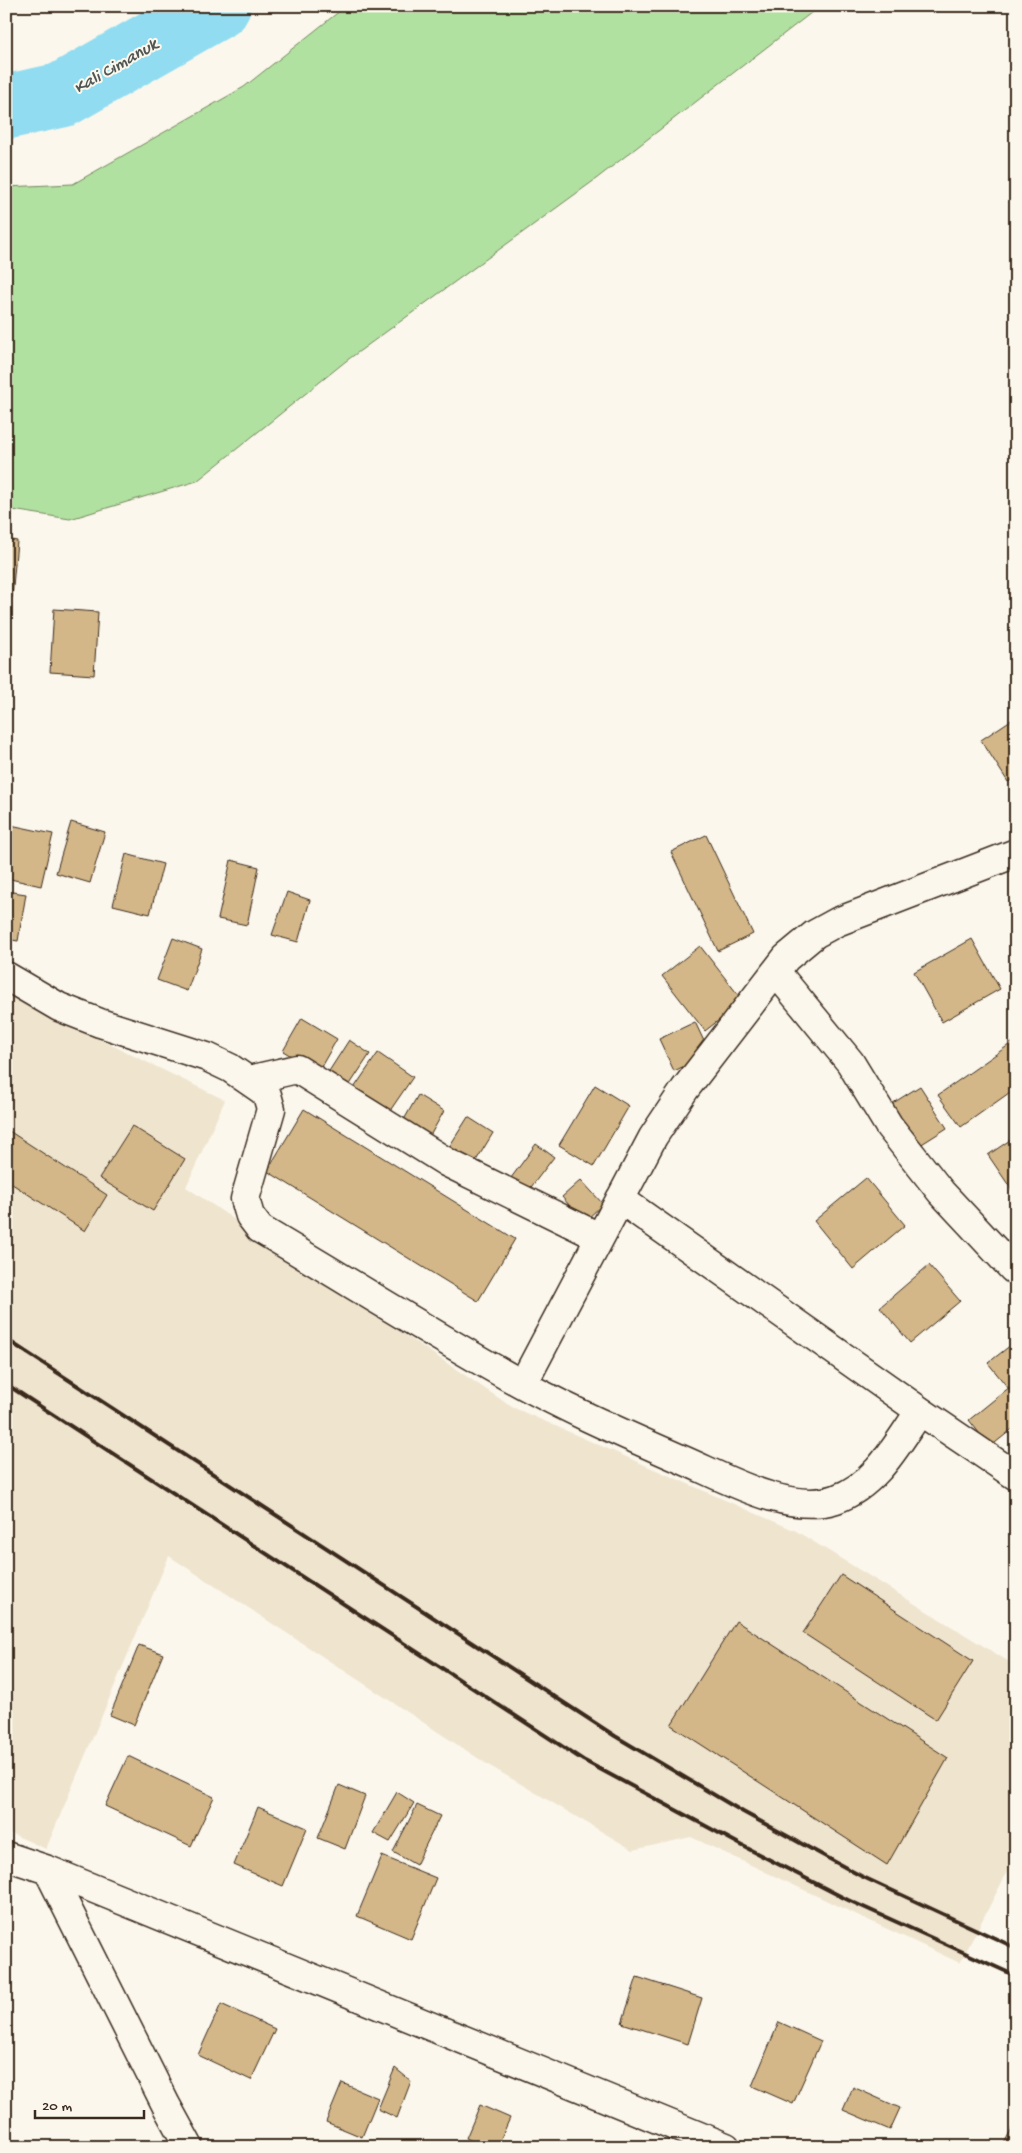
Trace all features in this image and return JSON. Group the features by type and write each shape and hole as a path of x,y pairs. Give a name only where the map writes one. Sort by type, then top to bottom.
{"street":[{"path":"524,1384 599,1237 653,1137 686,1089 776,972 796,949 815,934 837,922 1016,853"},
{"path":"776,972 850,1062 889,1126 942,1192 1014,1269"},
{"path":"6,976 58,1007 100,1023 207,1057 249,1080 267,1094 270,1109 245,1199 250,1216 260,1229 488,1365 605,1426 758,1492 788,1500 813,1502 835,1499 857,1489 880,1468 920,1411"},
{"path":"249,1080 296,1069 448,1162 599,1237"},
{"path":"620,1199 920,1411 1016,1476"},
{"path":"6,1856 48,1870 726,2147"},
{"path":"48,1870 166,2105 190,2147"}],"shaded area":[{"path":"6,994 225,1100 186,1187 512,1407 796,1531 1016,1666 1016,1855 960,1963 691,1837 633,1850 490,1766 169,1556 46,1849 6,1831"}],"green space":[{"path":"346,6 820,6 592,182 346,361 197,481 70,519 6,509 6,187 73,184 244,87"}],"building":[{"path":"6,539 17,541 12,598 6,598"},
{"path":"54,609 98,612 94,675 50,672"},
{"path":"1011,720 1016,727 1016,777 1008,782 981,740"},
{"path":"71,822 105,832 90,883 56,873"},
{"path":"6,824 53,834 41,886 6,878"},
{"path":"706,835 753,934 718,951 671,852"},
{"path":"126,854 163,864 150,914 113,905"},
{"path":"231,860 259,867 247,925 218,919"},
{"path":"6,891 26,894 18,941 6,939"},
{"path":"287,892 310,900 298,942 272,935"},
{"path":"173,938 202,949 187,991 157,980"},
{"path":"972,939 1000,989 942,1022 914,972"},
{"path":"700,946 743,1001 705,1031 662,976"},
{"path":"302,1018 337,1039 318,1072 283,1051"},
{"path":"695,1022 710,1054 674,1071 659,1039"},
{"path":"349,1040 370,1054 345,1092 324,1079"},
{"path":"1016,1040 1016,1088 961,1127 938,1095"},
{"path":"378,1053 413,1077 387,1115 352,1091"},
{"path":"595,1085 629,1106 594,1166 559,1145"},
{"path":"920,1086 947,1128 917,1147 890,1105"},
{"path":"418,1095 444,1111 427,1141 401,1125"},
{"path":"304,1109 515,1239 478,1301 267,1171"},
{"path":"468,1117 493,1133 474,1164 449,1147"},
{"path":"132,1126 185,1159 153,1211 99,1178"},
{"path":"6,1129 107,1195 85,1231 6,1180"},
{"path":"1016,1136 1016,1196 988,1155"},
{"path":"536,1144 554,1157 525,1195 508,1182"},
{"path":"866,1178 905,1225 853,1269 814,1221"},
{"path":"581,1180 603,1204 584,1222 562,1197"},
{"path":"929,1265 960,1301 910,1343 880,1307"},
{"path":"1016,1341 1016,1384 1009,1389 988,1363"},
{"path":"1016,1382 1016,1426 990,1447 969,1420"},
{"path":"841,1575 973,1661 936,1720 803,1633"},
{"path":"736,1621 948,1758 887,1865 671,1725"},
{"path":"139,1645 163,1654 134,1725 110,1715"},
{"path":"128,1756 214,1797 191,1846 105,1806"},
{"path":"339,1785 365,1796 345,1849 318,1838"},
{"path":"397,1792 414,1803 390,1842 373,1833"},
{"path":"417,1805 440,1816 416,1865 393,1852"},
{"path":"258,1807 307,1828 283,1886 234,1865"},
{"path":"382,1856 436,1878 411,1939 357,1916"},
{"path":"637,1977 702,1998 688,2044 622,2023"},
{"path":"221,2004 275,2029 251,2080 198,2055"},
{"path":"779,2022 821,2041 793,2104 752,2086"},
{"path":"395,2068 411,2081 397,2118 378,2109"},
{"path":"342,2083 378,2098 362,2137 326,2122"},
{"path":"853,2087 900,2108 890,2130 843,2110"},
{"path":"480,2105 510,2118 497,2147 486,2147 466,2138"},
{"path":"1016,2121 1016,2147 1002,2147"}],"waterway":[{"name":"Kali Cimanuk","path":"6,107 62,95 218,6"}],"railway":[{"path":"6,1339 615,1736 743,1812 861,1876 1016,1948"},
{"path":"6,1384 583,1760 848,1900 1016,1976"}]}
